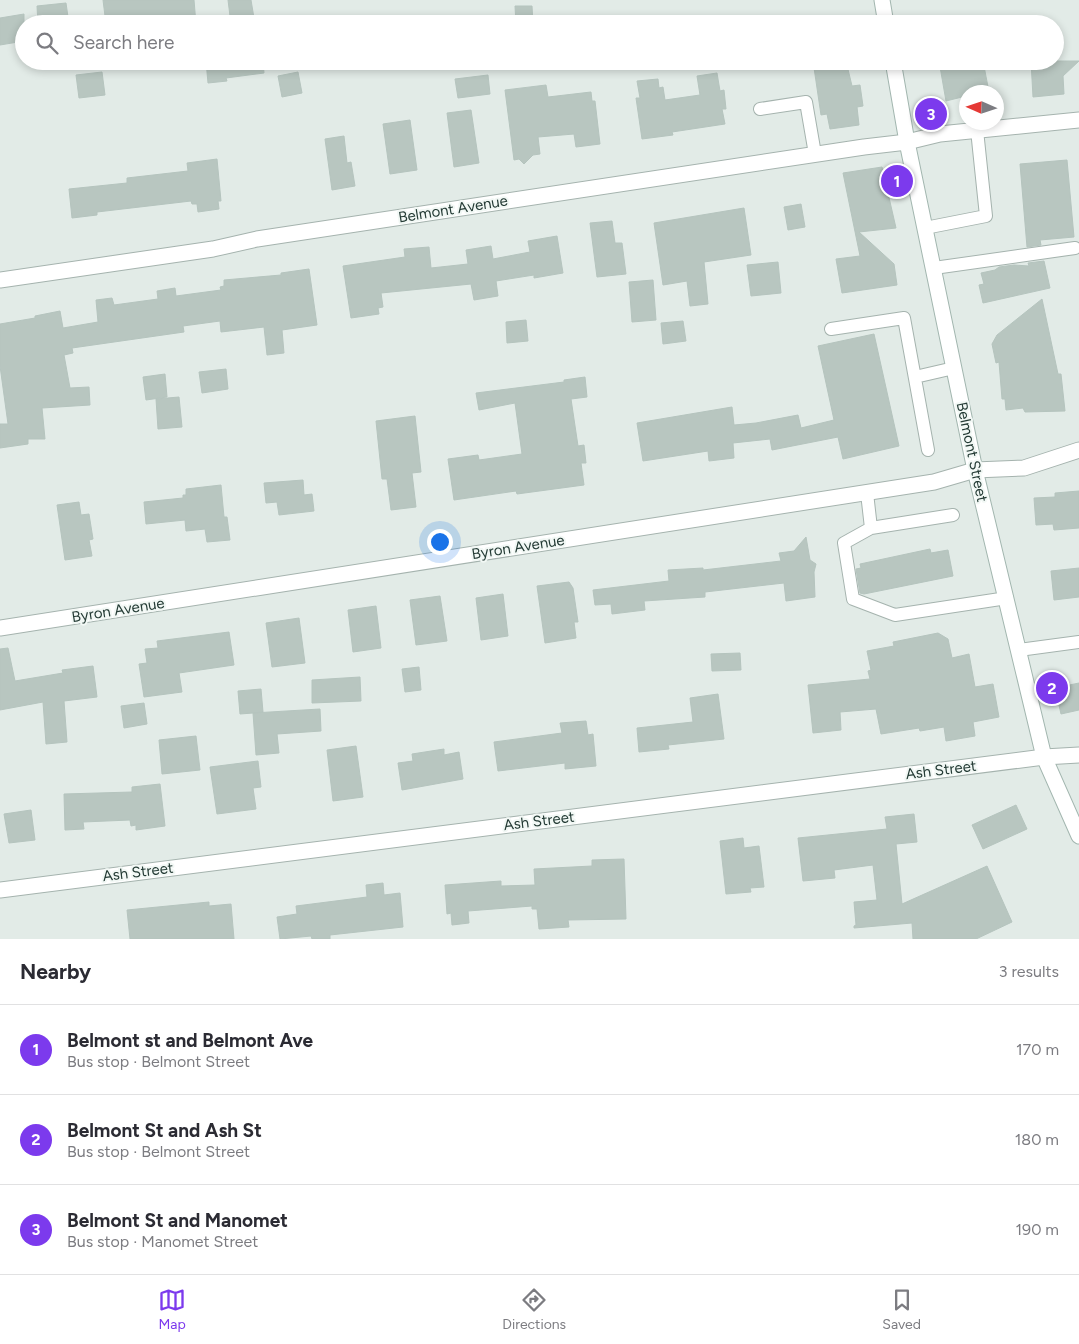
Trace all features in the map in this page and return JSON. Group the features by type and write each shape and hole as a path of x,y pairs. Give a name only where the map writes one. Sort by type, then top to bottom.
{"street":[{"path":"882,0 884,15"},
{"name":"Belmont Street","path":"895,70 907,142 975,470 1020,650 1044,757 1079,836"},
{"name":"Belmont Avenue","path":"1004,127 1079,120"},
{"name":"Belmont Avenue","path":"0,280 815,154 907,142 940,134 977,130"},
{"name":"Byron Avenue","path":"0,628 867,493 934,482 975,470 1024,468 1079,450"},
{"name":"Ash Street","path":"0,890 1044,757 1079,755"}],"lane":[{"path":"760,109 806,102 815,154"},
{"path":"925,228 986,216 977,130"},
{"path":"934,268 1076,248"},
{"path":"830,329 904,318 928,450"},
{"path":"915,377 954,368"},
{"path":"867,493 871,528"},
{"path":"953,515 871,528 844,544 853,599 895,616 1007,598"},
{"path":"1020,650 1079,642"}],"building":[{"path":"103,0 194,0 195,15 105,15"},
{"path":"228,0 251,0 254,15 230,15"},
{"path":"66,3 68,15 38,15 37,6"},
{"path":"515,6 532,6 532,15 516,15"},
{"path":"15,16 15,42 0,45 0,18"},
{"path":"1064,61 1079,61 1063,76 1064,94 1033,97 1032,70 1064,70"},
{"path":"207,70 264,70 264,73 226,78 227,81 208,83"},
{"path":"814,70 848,70 852,86 860,85 863,106 857,107 859,125 830,129 827,114 821,115"},
{"path":"941,70 985,70 988,85 959,85 959,98 946,101"},
{"path":"102,72 105,95 79,98 76,75"},
{"path":"298,72 302,93 282,97 278,76"},
{"path":"717,73 720,91 724,90 726,109 722,109 725,124 672,132 673,135 642,139 636,98 640,98 637,81 658,79 659,88 663,87 665,100 700,95 697,76"},
{"path":"488,75 490,94 458,98 455,79"},
{"path":"546,85 548,97 591,92 592,101 595,101 600,144 576,147 574,134 538,137 540,154 533,155 524,164 519,159 514,160 505,90"},
{"path":"471,110 479,163 454,167 447,113"},
{"path":"410,120 417,170 390,174 383,124"},
{"path":"344,136 347,163 351,162 355,186 332,190 325,139"},
{"path":"217,159 221,201 218,201 219,209 198,212 197,204 192,204 191,201 97,212 97,215 72,218 69,189 127,183 127,178 188,171 187,163"},
{"path":"1067,160 1074,237 1040,240 1041,245 1027,247 1020,164"},
{"path":"882,167 896,228 859,232 894,264 897,285 842,293 836,259 860,256 843,173"},
{"path":"801,204 805,227 788,230 784,207"},
{"path":"744,208 751,255 704,262 708,304 690,306 687,281 663,285 654,223"},
{"path":"612,221 615,243 622,243 626,274 597,277 590,223"},
{"path":"557,236 563,273 534,278 534,275 496,281 498,296 474,300 471,284 381,293 383,307 378,308 379,314 351,318 343,266 405,257 404,249 429,247 431,268 468,264 466,250 491,246 493,259 530,252 528,241"},
{"path":"1044,261 1050,288 983,303 979,285 984,284 981,273 995,270 999,267 1029,266 1028,263"},
{"path":"778,262 781,293 751,296 747,265"},
{"path":"309,269 317,325 282,330 284,353 267,355 264,327 221,332 220,321 183,326 184,332 72,348 73,353 64,355 70,388 89,387 90,405 42,408 45,439 28,439 28,444 0,448 0,424 8,424 0,366 0,324 35,318 35,316 60,311 63,328 98,322 96,300 112,298 114,305 158,299 157,291 175,288 176,296 221,290 220,287 224,286 224,280 281,275 281,273"},
{"path":"653,280 656,320 632,322 629,282"},
{"path":"1042,299 1058,374 1061,374 1065,411 1025,412 1023,408 1006,410 1005,399 1002,399 999,362 996,363 992,344 997,335"},
{"path":"526,320 528,341 507,343 506,322"},
{"path":"683,321 686,341 663,344 661,323"},
{"path":"874,334 899,446 843,459 838,437 772,450 770,439 733,443 734,458 709,461 708,451 643,461 637,423 732,407 734,425 798,415 801,428 834,420 818,346"},
{"path":"226,369 228,389 202,393 199,372"},
{"path":"165,374 167,397 146,400 143,377"},
{"path":"585,377 587,397 571,399 578,446 584,445 586,463 581,463 584,485 517,494 516,491 454,500 448,459 478,455 479,460 522,454 515,403 479,410 476,393 564,382 564,380"},
{"path":"179,397 182,427 158,429 156,399"},
{"path":"415,416 421,472 412,473 416,507 391,510 387,479 382,479 376,421"},
{"path":"303,480 304,495 312,494 314,511 279,515 277,502 266,503 264,483"},
{"path":"221,485 224,517 227,517 230,540 207,542 205,529 186,531 185,520 146,524 144,502 183,498 183,495 186,495 186,489"},
{"path":"1079,491 1079,528 1054,530 1053,524 1036,525 1034,498 1055,497 1055,493"},
{"path":"79,502 81,515 89,514 93,539 89,540 92,556 65,560 57,505"},
{"path":"806,537 810,560 816,564 814,572 815,597 786,601 784,583 705,592 705,597 644,601 645,610 612,614 611,604 595,605 593,590 669,581 668,570 703,568 703,570 781,561 779,553 794,551"},
{"path":"930,549 931,553 948,550 953,576 864,594 860,593 856,569 861,568 860,564"},
{"path":"1079,568 1079,597 1054,600 1051,571"},
{"path":"569,582 573,588 578,622 574,622 576,638 545,643 537,586"},
{"path":"503,594 508,636 481,640 476,598"},
{"path":"440,596 447,641 416,645 410,600"},
{"path":"376,606 381,648 353,652 348,610"},
{"path":"299,618 305,663 272,667 266,623"},
{"path":"229,632 234,665 179,673 182,692 144,697 139,664 147,663 145,649 158,648 157,641"},
{"path":"938,633 948,639 952,658 969,654 975,687 993,684 999,717 973,722 975,736 946,741 944,727 920,731 919,728 881,734 876,709 840,712 841,730 813,733 808,685 870,679 868,671 871,670 867,651 894,646 893,642"},
{"path":"8,648 15,681 63,673 62,670 93,666 97,697 64,701 67,742 46,744 43,702 0,710 0,649"},
{"path":"740,653 741,670 712,671 711,654"},
{"path":"419,667 421,690 405,692 402,669"},
{"path":"360,677 361,701 312,703 312,680"},
{"path":"1079,683 1079,710 1061,714 1055,688"},
{"path":"261,689 263,712 240,714 238,691"},
{"path":"718,694 724,739 668,745 669,749 639,752 637,728 693,722 690,698"},
{"path":"144,703 147,724 124,728 121,706"},
{"path":"320,709 321,731 277,734 279,753 256,755 253,713"},
{"path":"586,721 588,735 593,734 596,766 565,769 565,763 498,771 494,742 562,733 560,723"},
{"path":"196,736 200,770 162,774 159,740"},
{"path":"356,746 363,797 333,801 327,750"},
{"path":"444,749 444,755 459,752 463,779 402,790 398,763 413,761 412,754"},
{"path":"258,761 261,787 253,788 256,809 217,814 210,767"},
{"path":"160,784 165,826 136,830 136,825 131,826 130,820 83,822 84,829 65,830 64,794 132,792 132,787"},
{"path":"1016,805 1027,829 983,849 972,825"},
{"path":"31,810 35,840 9,843 4,814"},
{"path":"914,814 917,842 896,844 902,904 987,866 1012,922 976,939 913,939 912,923 854,928 856,925 854,902 877,900 873,865 834,870 835,878 803,881 798,838 887,829 885,817"},
{"path":"743,838 744,848 759,846 764,887 750,888 751,892 726,894 720,841"},
{"path":"624,859 626,919 568,920 569,927 539,929 537,909 532,909 532,906 468,911 469,923 452,925 451,913 447,914 445,885 501,881 501,886 535,885 534,869 592,866 592,860"},
{"path":"383,883 384,895 400,893 403,927 330,935 330,939 312,939 311,936 280,939 277,917 297,914 296,906 367,897 366,885"},
{"path":"209,902 209,906 231,904 234,939 130,939 127,910"}],"place":[{"name":"Belmont St and Manomet","path":"931,114"},
{"name":"Belmont st and Belmont Ave","path":"897,181"},
{"name":"Belmont St and Ash St","path":"1052,688"}]}
